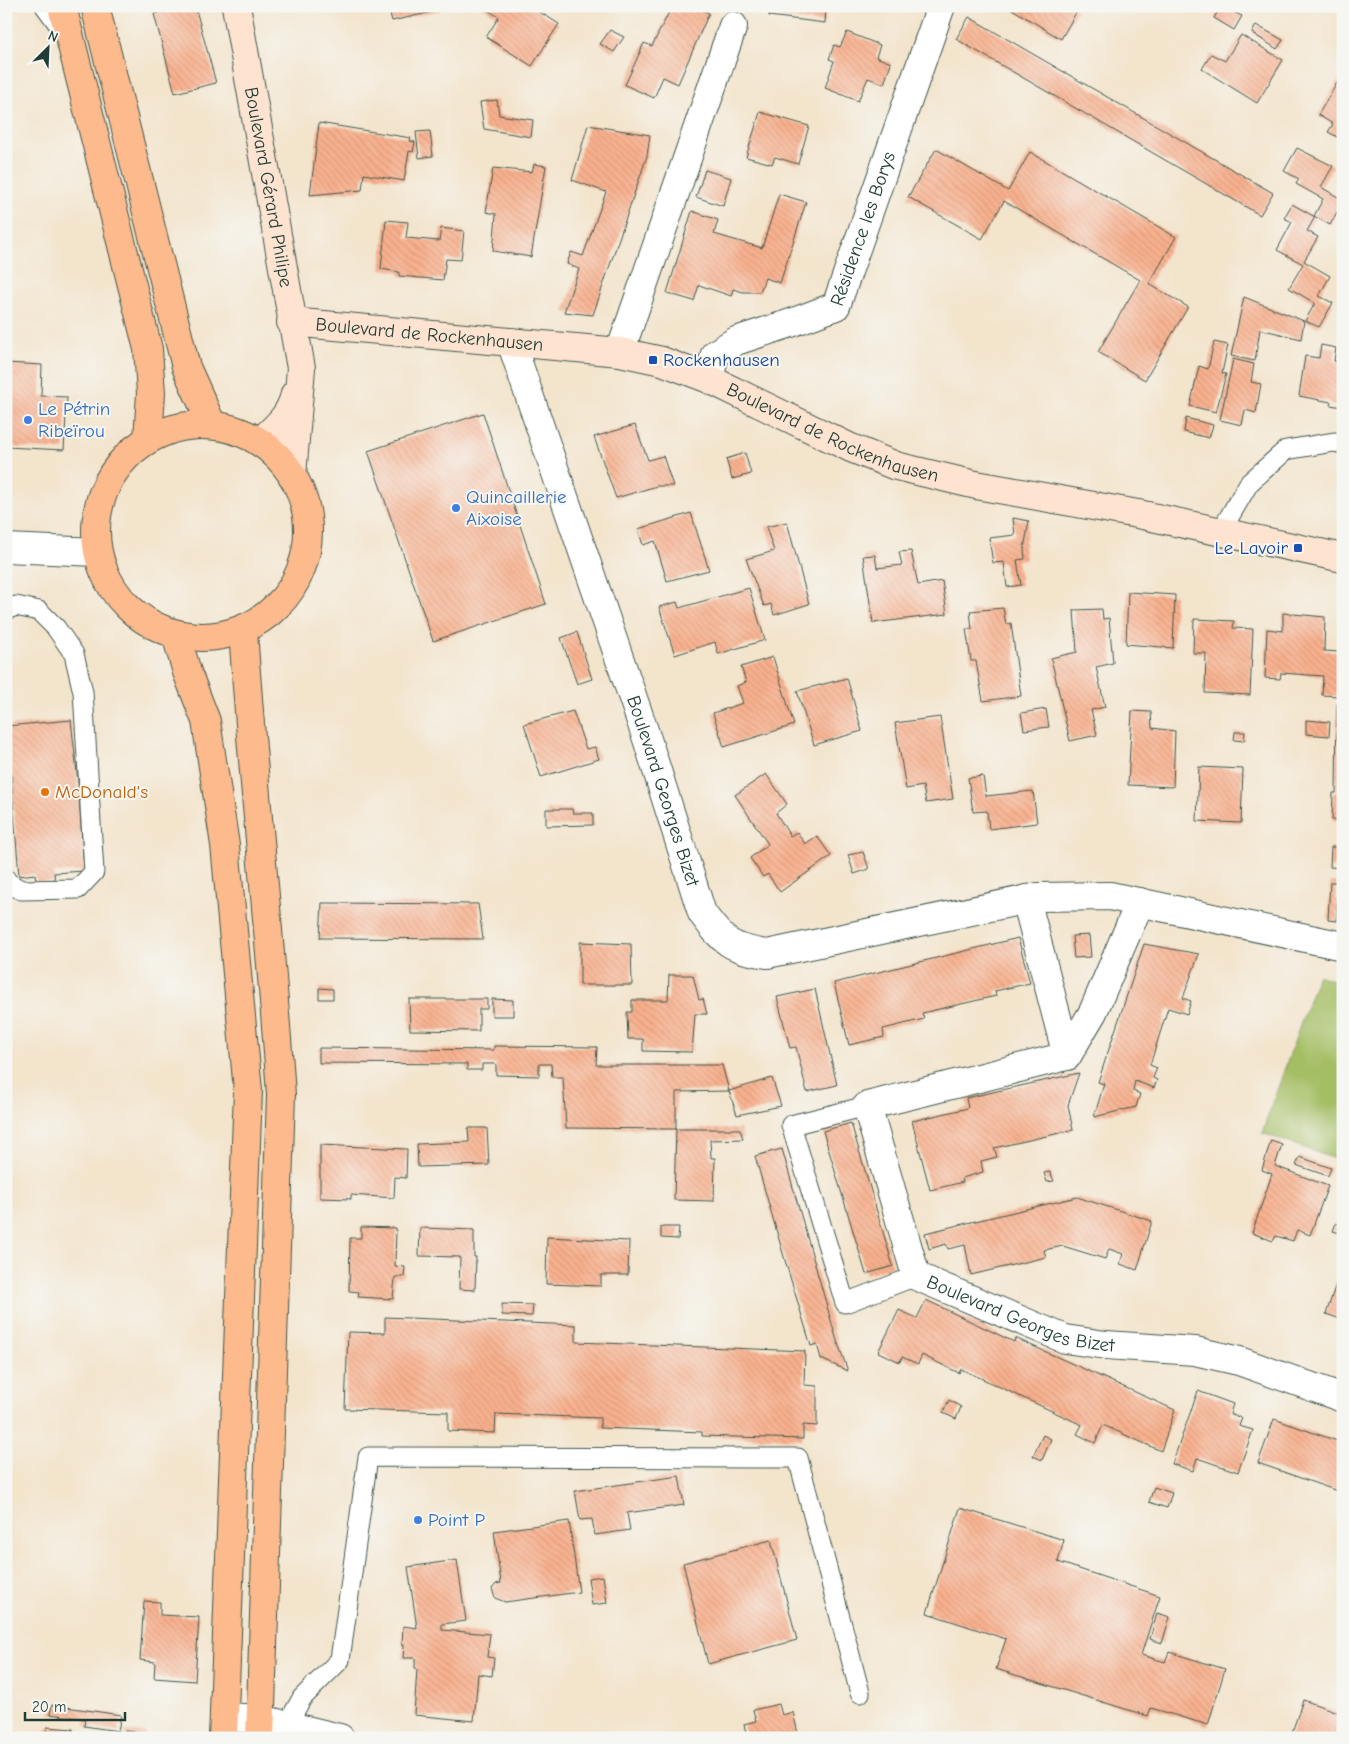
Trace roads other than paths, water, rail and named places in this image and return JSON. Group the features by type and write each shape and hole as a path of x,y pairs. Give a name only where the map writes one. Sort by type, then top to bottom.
{"main road":[{"path":"62,6 148,348 151,392 148,439"},
{"path":"95,6 186,366 212,425"},
{"path":"212,425 237,431 260,442 278,457 292,476 305,504 308,534 303,564 290,592 269,614 242,630 210,638 176,635 148,624 124,605 107,580 97,552 95,526 100,499 111,475 127,455 148,439 179,427 212,425"},
{"path":"242,630 274,991 281,1095 260,1728"},
{"path":"176,635 187,672 206,721 225,845 248,1091 224,1727"}],"street":[{"name":"Boulevard Gérard Philipe","path":"236,6 291,322 301,368 292,476"},
{"name":"Résidence les Borys","path":"709,379 715,354 736,341 836,306 941,6"},
{"path":"620,352 733,26"},
{"name":"Boulevard de Rockenhausen","path":"291,322 620,352 662,361 709,379 851,448 896,466 976,485 1138,514 1343,558"},
{"name":"Boulevard Georges Bizet","path":"511,342 648,742 702,913 717,934 738,949 767,954 1038,897 1110,896 1343,946"},
{"name":"Boulevard Gérard Philipe","path":"260,442 283,421 292,408 301,368"},
{"path":"6,548 97,552"},
{"path":"1026,900 1066,1056"},
{"path":"867,1106 1066,1056 1093,1012 1140,902"},
{"name":"Boulevard Georges Bizet","path":"867,1106 916,1276 1065,1339 1196,1351 1239,1361 1343,1398"},
{"path":"224,1727 260,1728 287,1725 340,1738"}],"lane":[{"path":"45,6 72,43"},
{"path":"1221,531 1248,483 1286,450 1334,442 1343,444"},
{"path":"6,610 16,606 39,611 56,628 74,654 83,692 94,872 78,889 21,890 7,882 6,879"},
{"path":"867,1106 791,1125 845,1303 916,1276"},
{"path":"287,1725 302,1698 340,1660 368,1457 798,1458 860,1693"}],"place":[{"name":"Rockenhausen","path":"653,360"},
{"name":"Le Pétrin Ribeïrou","path":"28,420"},
{"name":"Quincaillerie Aixoise","path":"456,508"},
{"name":"Le Lavoir","path":"1298,548"},
{"name":"McDonald's","path":"45,792"},
{"name":"Point P","path":"418,1520"}]}
